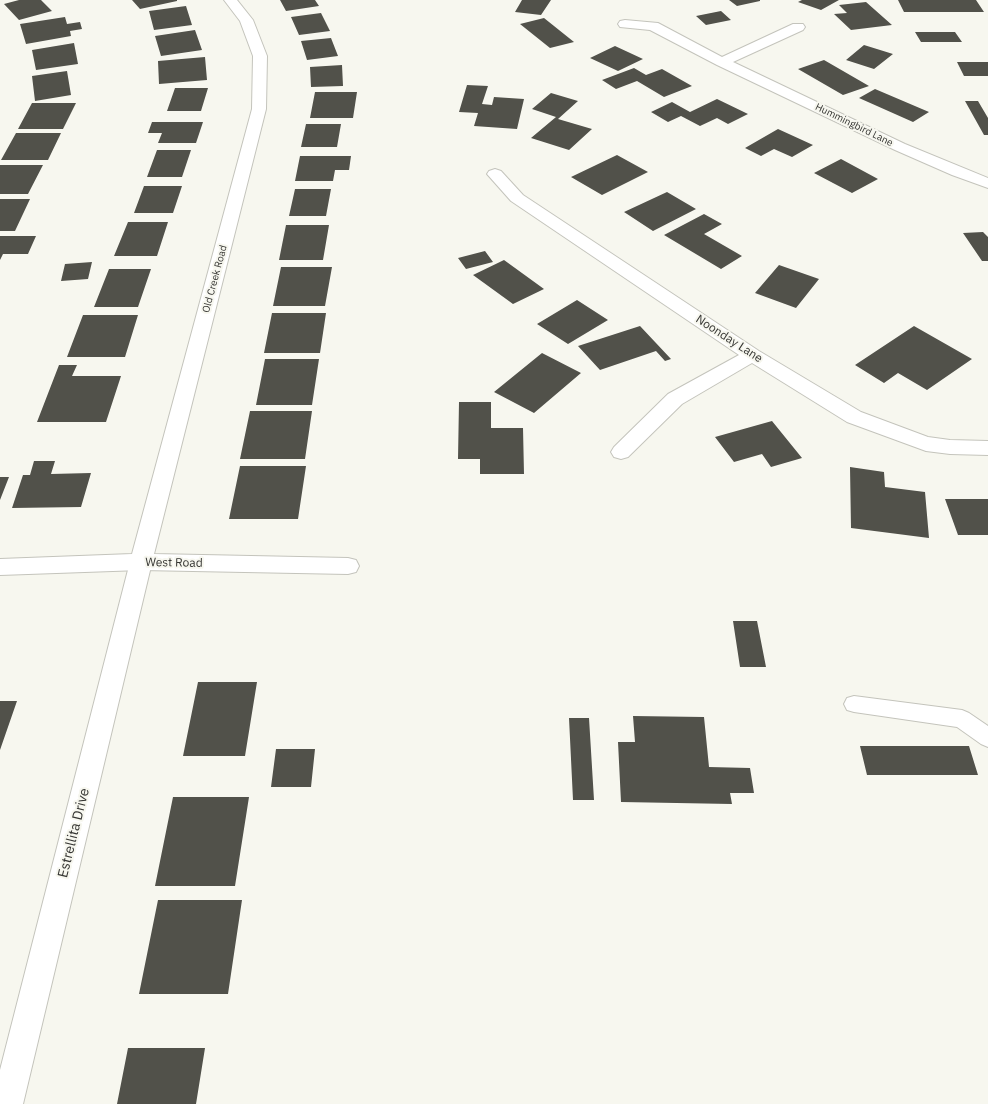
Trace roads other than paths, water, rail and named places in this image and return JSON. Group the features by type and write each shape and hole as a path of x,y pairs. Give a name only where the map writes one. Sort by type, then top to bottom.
{"street":[{"name":"Old Creek Road","path":"141,562 259,109 260,56 246,20 230,0"},
{"name":"Hummingbird Lane","path":"625,24 653,26 722,62 900,147 988,183"},
{"path":"722,62 798,27"},
{"name":"Noonday Lane","path":"495,174 517,198 752,355 854,417 926,444 988,448"},
{"path":"621,452 675,399 752,355"},
{"name":"West Road","path":"0,567 141,562 348,566"},
{"name":"Estrellita Drive","path":"8,1104 141,562"}],"lane":[{"path":"854,704 962,719 988,738"}]}
